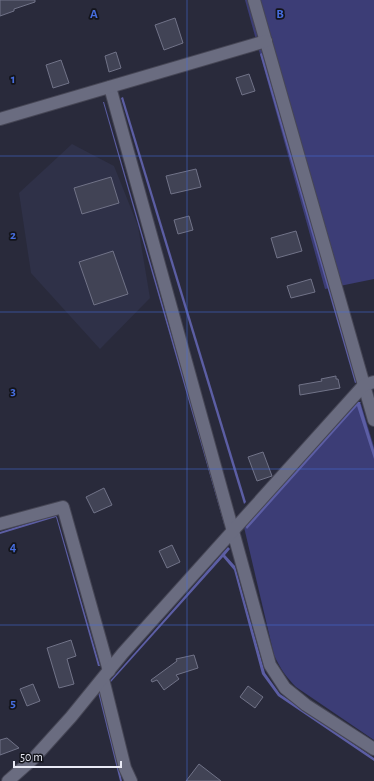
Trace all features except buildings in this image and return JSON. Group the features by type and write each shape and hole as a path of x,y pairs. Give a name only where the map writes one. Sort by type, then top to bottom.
{"street":[{"path":"254,0 369,384 374,420"},
{"path":"0,119 266,42"},
{"path":"110,87 270,665 284,688 306,705 374,749"},
{"path":"8,781 34,758 106,675 123,652 369,384"},
{"path":"0,524 63,506 106,675 125,768 131,781"}],"shaded area":[{"path":"245,0 374,0 374,279 325,289"},
{"path":"262,53 357,382 355,383 260,54"},
{"path":"123,97 246,502 244,504 121,98"},
{"path":"103,102 226,523 224,524"},
{"path":"72,144 114,166 138,226 150,298 100,349 31,273 19,193"},
{"path":"358,402 361,402 360,403 374,450 374,459 357,406 247,529 245,526"},
{"path":"359,402 361,404 374,447 374,740 296,687 281,668 274,655 244,527 355,403"},
{"path":"55,515 57,517 100,666 98,666 56,517 0,534 0,532"},
{"path":"228,547 230,549 225,555 235,566 265,673 280,694 374,758 374,761 278,696 262,674 234,570 223,557 110,683 109,682"},
{"path":"101,691 122,781 120,781 98,692"}]}
